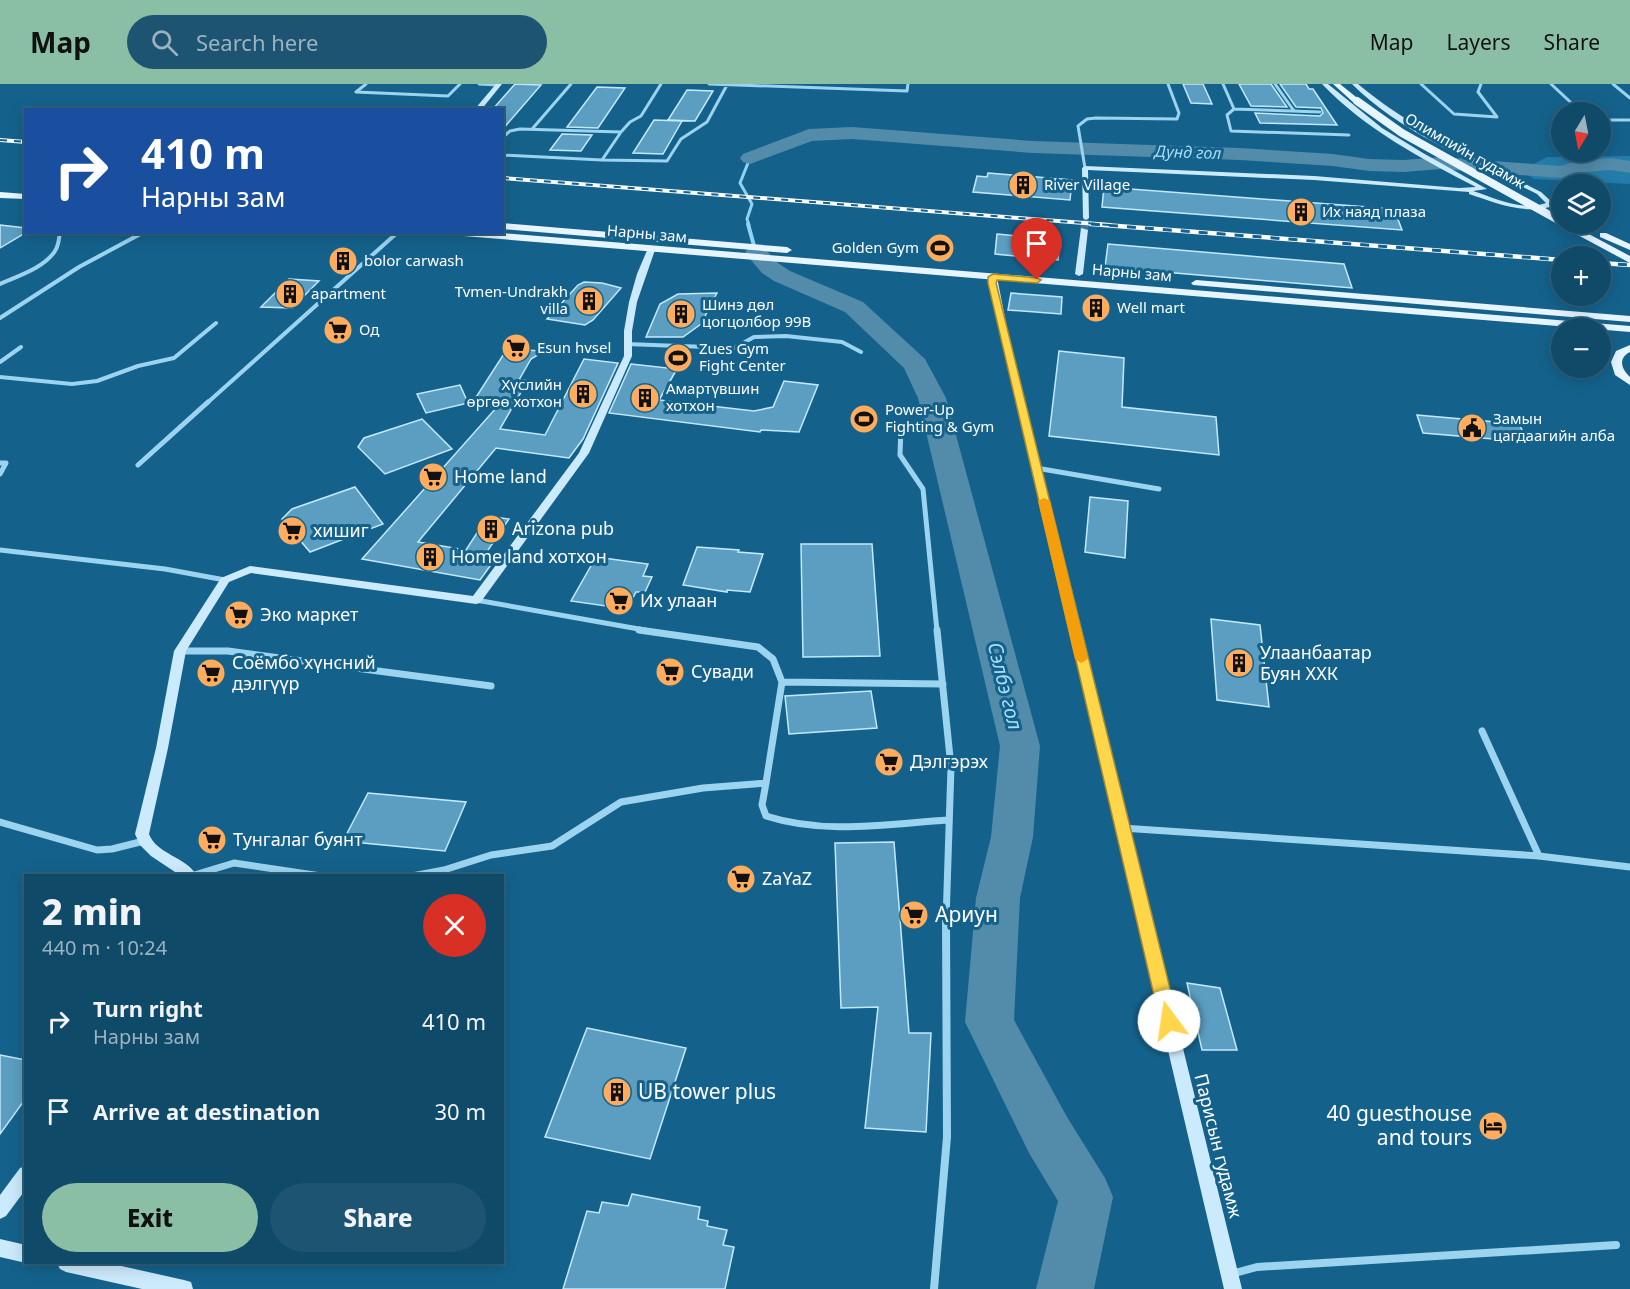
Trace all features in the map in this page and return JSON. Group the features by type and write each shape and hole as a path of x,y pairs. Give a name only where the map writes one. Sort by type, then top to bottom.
{"main road":[{"name":"Олимпийн гудамж","path":"1336,84 1402,134 1551,216"},
{"path":"0,195 24,197"},
{"path":"1516,197 1551,212"},
{"name":"Нарны зам","path":"504,226 704,243 993,277 1276,295 1300,291 1630,319"},
{"name":"Нарны зам","path":"473,234 707,254 812,257 1079,274 1276,295 1308,303 1630,329"},
{"name":"Олимпийн гудамж","path":"1583,234 1630,260"},
{"path":"1600,234 1630,247"},
{"path":"1300,291 1294,296 1308,303"},
{"path":"1630,348 1620,353 1616,362 1619,373 1630,382"}],"street":[{"path":"366,84 356,92 448,96 460,84"},
{"path":"479,84 499,85"},
{"path":"533,128 572,84"},
{"path":"602,160 621,132 630,122 641,116 661,84"},
{"path":"709,84 831,86 907,91 908,84"},
{"path":"1086,218 1084,165 1078,126 1087,119 1096,118 1177,119 1179,113 1168,84"},
{"path":"1223,84 1234,109"},
{"path":"1275,84 1294,111"},
{"path":"1325,84 1340,98 1409,147 1509,205"},
{"path":"1084,165 1314,178 1443,189 1471,193 1509,205 1539,208 1548,206 1550,203 1539,193 1407,124 1355,84"},
{"path":"1421,84 1454,114 1497,117 1478,92 1481,84"},
{"path":"1551,84 1570,102"},
{"path":"1613,84 1630,98"},
{"path":"479,108 499,85"},
{"path":"504,155 667,161 681,139 706,122 727,85"},
{"path":"1320,112 1234,109 1227,115 1231,130 1349,135"},
{"path":"1611,120 1630,120"},
{"path":"504,137 514,130 533,128 621,132"},
{"path":"1443,189 1483,189"},
{"path":"1079,274 1084,230"},
{"path":"0,284 23,273 52,254 57,248 60,234"},
{"path":"0,318 79,267 140,234"},
{"path":"138,465 396,234"},
{"path":"476,600 584,453 628,356 626,344 632,311 651,250"},
{"name":"Парисын гудамж","path":"993,277 996,300 1121,828 1233,1289"},
{"path":"0,377 72,384 98,381 138,366 174,358 216,323"},
{"path":"626,344 734,348 743,346 754,337 770,335 836,341 849,344 861,352"},
{"path":"0,362 21,347"},
{"path":"901,426 900,455 923,489 951,767 945,877 947,1137 933,1289"},
{"path":"0,463 6,464 0,474"},
{"path":"1036,468 1159,489"},
{"path":"0,550 165,569 225,580"},
{"path":"189,874 181,866 154,852 144,841 143,826 162,748 180,651 225,580 250,569 476,600 607,625 758,648 773,659 782,682 762,806 766,816 783,823 811,828 948,820"},
{"path":"180,651 228,651 491,686"},
{"path":"782,682 943,684"},
{"path":"1482,730 1539,856"},
{"path":"423,874 444,870 491,855 552,846 621,802 703,788 766,783"},
{"path":"0,822 97,850 120,848 144,841"},
{"path":"1121,828 1539,856 1630,867"},
{"path":"198,874 234,863 308,874"},
{"path":"0,1210 24,1177"},
{"path":"1231,1274 1257,1267 1616,1245"},
{"path":"0,1248 24,1254"},
{"path":"69,1264 130,1283 184,1289"}],"shaded area":[{"path":"1611,156 1630,156 1630,184 1611,183 1611,174 1551,174 1551,180 1534,179 1515,166 1530,166 1547,157 1551,157 1551,162 1611,162"}],"building":[{"path":"515,84 541,85 504,128 504,108 494,108"},
{"path":"1183,84 1203,84 1212,104 1191,103"},
{"path":"1239,84 1271,84 1287,107 1251,106"},
{"path":"1280,84 1306,84 1309,89 1313,89 1337,125 1260,123 1255,113 1320,116 1323,113 1321,108 1296,107"},
{"path":"597,87 625,88 598,128 567,127"},
{"path":"687,90 713,91 695,121 668,120"},
{"path":"654,120 682,121 663,154 633,153"},
{"path":"562,134 592,135 581,151 550,150"},
{"name":"River Village","path":"988,173 1072,180 1070,200 973,192 977,176 987,177"},
{"name":"Их наяд плаза","path":"1104,187 1394,209 1402,230 1102,207"},
{"path":"0,225 24,228 24,234 0,248"},
{"path":"997,234 1060,240 1058,260 995,254"},
{"path":"1108,244 1344,264 1352,288 1105,267"},
{"name":"apartment","path":"289,279 319,281 292,308 261,307"},
{"name":"Tvmen-Undrakh villa","path":"584,282 602,283 621,288 593,320 585,325 547,319 578,285"},
{"name":"Шинэ дөл цогцолбор 99В","path":"717,293 701,324 683,337 646,337 660,304 678,294"},
{"path":"1011,293 1062,297 1061,314 1008,310"},
{"path":"507,349 544,351 531,359 519,380 528,380 500,429 545,435 584,359 618,363 583,439 569,458 496,448 418,542 466,550 488,516 509,519 486,553 498,555 480,580 362,559 497,407 471,405"},
{"path":"1059,351 1124,358 1122,407 1216,417 1219,455 1049,436"},
{"name":"Амартүвшин хотхон","path":"631,364 677,369 659,400 754,411 773,407 784,381 818,385 799,432 761,430 760,432 609,413"},
{"name":"Хүслийн өргөө хотхон","path":"460,385 468,403 426,413 417,394"},
{"name":"Замын цагдаагийн алба","path":"1417,415 1519,424 1528,442 1423,433"},
{"path":"422,419 452,449 385,474 358,447 364,438"},
{"path":"355,487 383,524 310,552 282,519 292,509"},
{"path":"1090,497 1128,501 1125,558 1085,552"},
{"path":"801,544 872,544 880,656 803,657"},
{"path":"697,547 763,554 750,592 727,590 727,592 683,585"},
{"path":"596,557 648,564 643,576 652,577 645,592 636,592 627,609 571,601"},
{"name":"Улаанбаатар Буян ХХК","path":"1211,619 1260,625 1269,707 1217,700"},
{"path":"871,691 877,728 789,734 785,696"},
{"path":"368,793 466,802 445,851 343,841"},
{"path":"894,842 909,1033 931,1033 926,1132 865,1128 878,1007 841,1008 835,843"},
{"path":"1187,983 1220,988 1237,1050 1202,1050"},
{"name":"UB tower plus","path":"587,1028 686,1048 650,1159 545,1137"},
{"path":"0,1055 24,1060 24,1101 0,1134"},
{"path":"632,1194 700,1207 698,1219 708,1221 707,1226 727,1230 723,1245 734,1247 725,1289 563,1289 587,1211 599,1213 602,1202 628,1206"}],"waterway":[{"name":"Дунд гол","path":"750,158 809,135 852,133 1033,147 1240,154 1333,160 1369,165 1404,166 1441,163 1560,172 1583,166 1611,164 1630,167"},
{"name":"Сэлбэ гол","path":"749,225 747,219 752,204 740,183 750,158"},
{"name":"Сэлбэ гол","path":"748,224 756,253"},
{"name":"Сэлбэ гол","path":"756,253 770,268 782,276 854,307 916,365 932,398 1020,746 1012,837 998,898 989,1022 1048,1135 1086,1197 1065,1289"}],"tunnel":[{"path":"1085,225 1086,218"},
{"path":"1084,230 1085,224"}],"railway":[{"path":"0,140 24,142"},
{"path":"504,178 1110,225"},
{"path":"1091,224 1551,259"},
{"path":"1611,264 1630,265"}],"slow traffic":[{"path":"1044,501 1081,659"}],"place":[{"name":"River Village","path":"1023,185"},
{"name":"Их наяд плаза","path":"1301,212"},
{"name":"Golden Gym","path":"940,248"},
{"name":"bolor carwash","path":"343,261"},
{"name":"apartment","path":"290,294"},
{"name":"Tvmen-Undrakh villa","path":"589,301"},
{"name":"Well mart","path":"1096,308"},
{"name":"Шинэ дөл цогцолбор 99В","path":"681,314"},
{"name":"Од","path":"338,330"},
{"name":"Esun hvsel","path":"516,348"},
{"name":"Zues Gym Fight Center","path":"678,358"},
{"name":"Хүслийн өргөө хотхон","path":"583,394"},
{"name":"Амартүвшин хотхон","path":"645,398"},
{"name":"Power-Up Fighting & Gym","path":"864,419"},
{"name":"Замын цагдаагийн алба","path":"1472,428"},
{"name":"Home land","path":"433,477"},
{"name":"Arizona pub","path":"491,529"},
{"name":"хишиг","path":"292,531"},
{"name":"Home land хотхон","path":"430,557"},
{"name":"Их улаан","path":"619,601"},
{"name":"Эко маркет","path":"239,615"},
{"name":"Улаанбаатар Буян ХХК","path":"1239,663"},
{"name":"Сувади","path":"670,672"},
{"name":"Соёмбо хүнсний дэлгүүр","path":"211,673"},
{"name":"Дэлгэрэх","path":"889,762"},
{"name":"Тунгалаг буянт","path":"212,840"},
{"name":"ZaYaZ","path":"741,879"},
{"name":"Ариун","path":"914,915"},
{"name":"UB tower plus","path":"617,1092"},
{"name":"40 guesthouse and tours","path":"1493,1126"}],"route":[{"path":"1037,280 993,277 992,283 1169,1021"}]}
